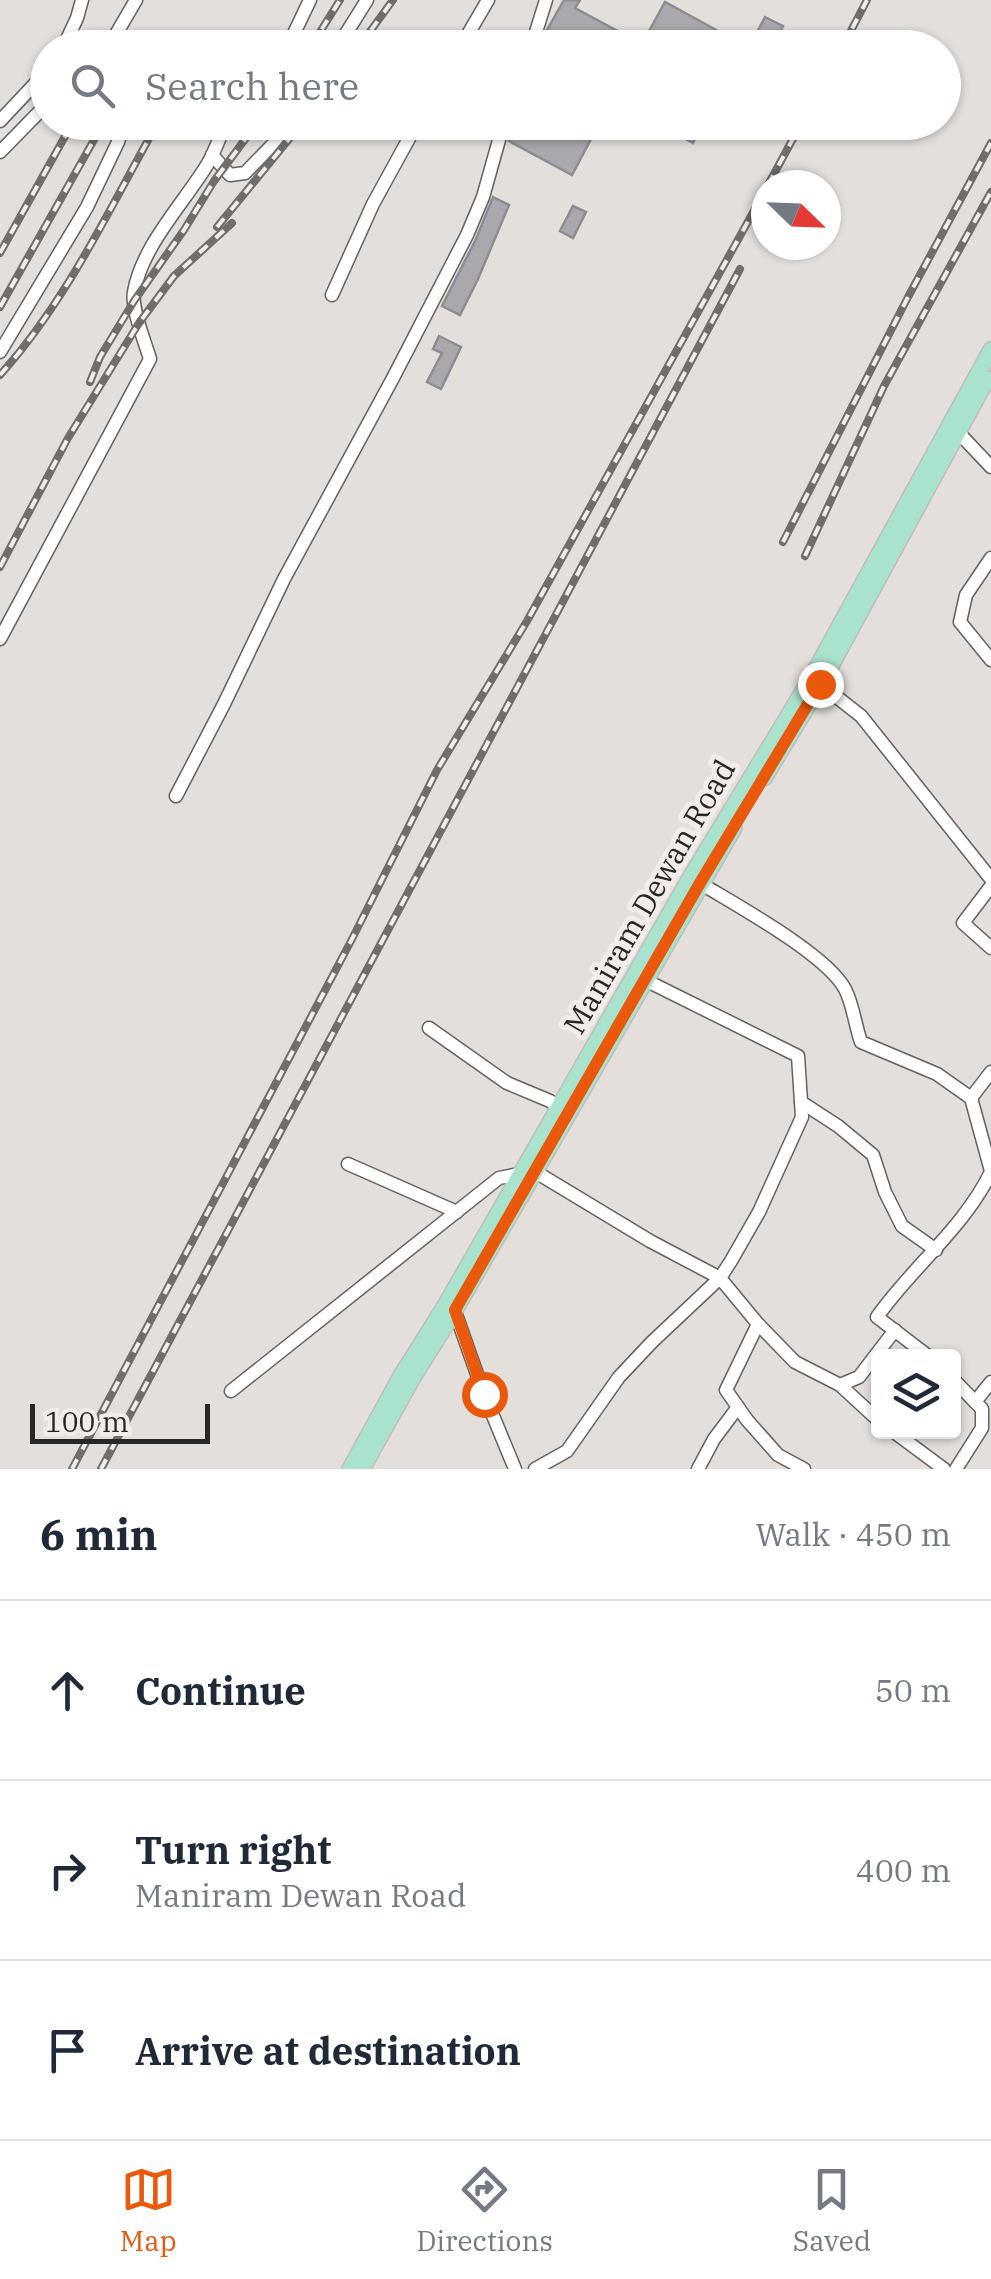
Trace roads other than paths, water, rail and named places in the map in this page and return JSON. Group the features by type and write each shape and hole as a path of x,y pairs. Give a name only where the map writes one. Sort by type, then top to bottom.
{"main road":[{"name":"Maniram Dewan Road","path":"640,977 700,883 816,680 953,430 991,350"},
{"name":"Maniram Dewan Road","path":"953,430 991,371"},
{"name":"Maniram Dewan Road","path":"362,1469 640,977 689,880 770,759"},
{"name":"Maniram Dewan Road","path":"350,1469 401,1376 452,1305"}],"street":[{"path":"72,30 82,0"},
{"path":"118,30 136,0"},
{"path":"296,30 310,0"},
{"path":"349,30 367,0"},
{"path":"470,30 488,0"},
{"path":"537,30 546,0"},
{"path":"0,121 30,89"},
{"path":"0,152 30,122"},
{"path":"0,352 87,207 119,140"},
{"path":"0,639 150,358 135,315 133,294 144,263 218,140"},
{"path":"212,155 230,175 245,173 277,140"},
{"path":"332,296 373,204 408,140"},
{"path":"176,796 284,579 467,235 483,197 499,140"},
{"path":"953,430 991,468"},
{"path":"991,558 966,595 960,622 991,660"},
{"path":"816,680 861,716 991,883 963,923 991,948"},
{"path":"700,883 832,970 847,991 861,1042 938,1074 971,1098 991,1172 978,1198 877,1317 919,1349"},
{"path":"535,1469 567,1451 619,1377 720,1278 758,1212 802,1118 798,1056 640,977"},
{"path":"429,1028 507,1083 564,1111"},
{"path":"971,1098 991,1072"},
{"path":"801,1102 874,1156 902,1226 936,1250"},
{"path":"348,1164 457,1212"},
{"path":"232,1391 499,1178 527,1172 720,1278 795,1362 840,1386 871,1414"},
{"path":"452,1305 514,1469"},
{"path":"758,1324 726,1390 778,1455 804,1469"},
{"path":"840,1386 859,1377 895,1330"},
{"path":"975,1402 991,1382"},
{"path":"956,1469 987,1427 982,1409 961,1387"},
{"path":"698,1469 738,1407"},
{"path":"903,1439 944,1469"}],"railway":[{"path":"321,30 340,0"},
{"path":"371,30 393,0"},
{"path":"851,30 867,0"},
{"path":"0,253 63,140"},
{"path":"0,307 94,140"},
{"path":"0,375 64,289 148,140"},
{"path":"90,382 100,357 134,301 245,140"},
{"path":"217,227 288,140"},
{"path":"776,170 792,140"},
{"path":"783,542 991,143"},
{"path":"805,556 884,386 991,192"},
{"path":"72,1469 437,770 527,621 751,216"},
{"path":"0,567 68,438 139,323 174,276 232,223"},
{"path":"101,1469 740,269"}]}
